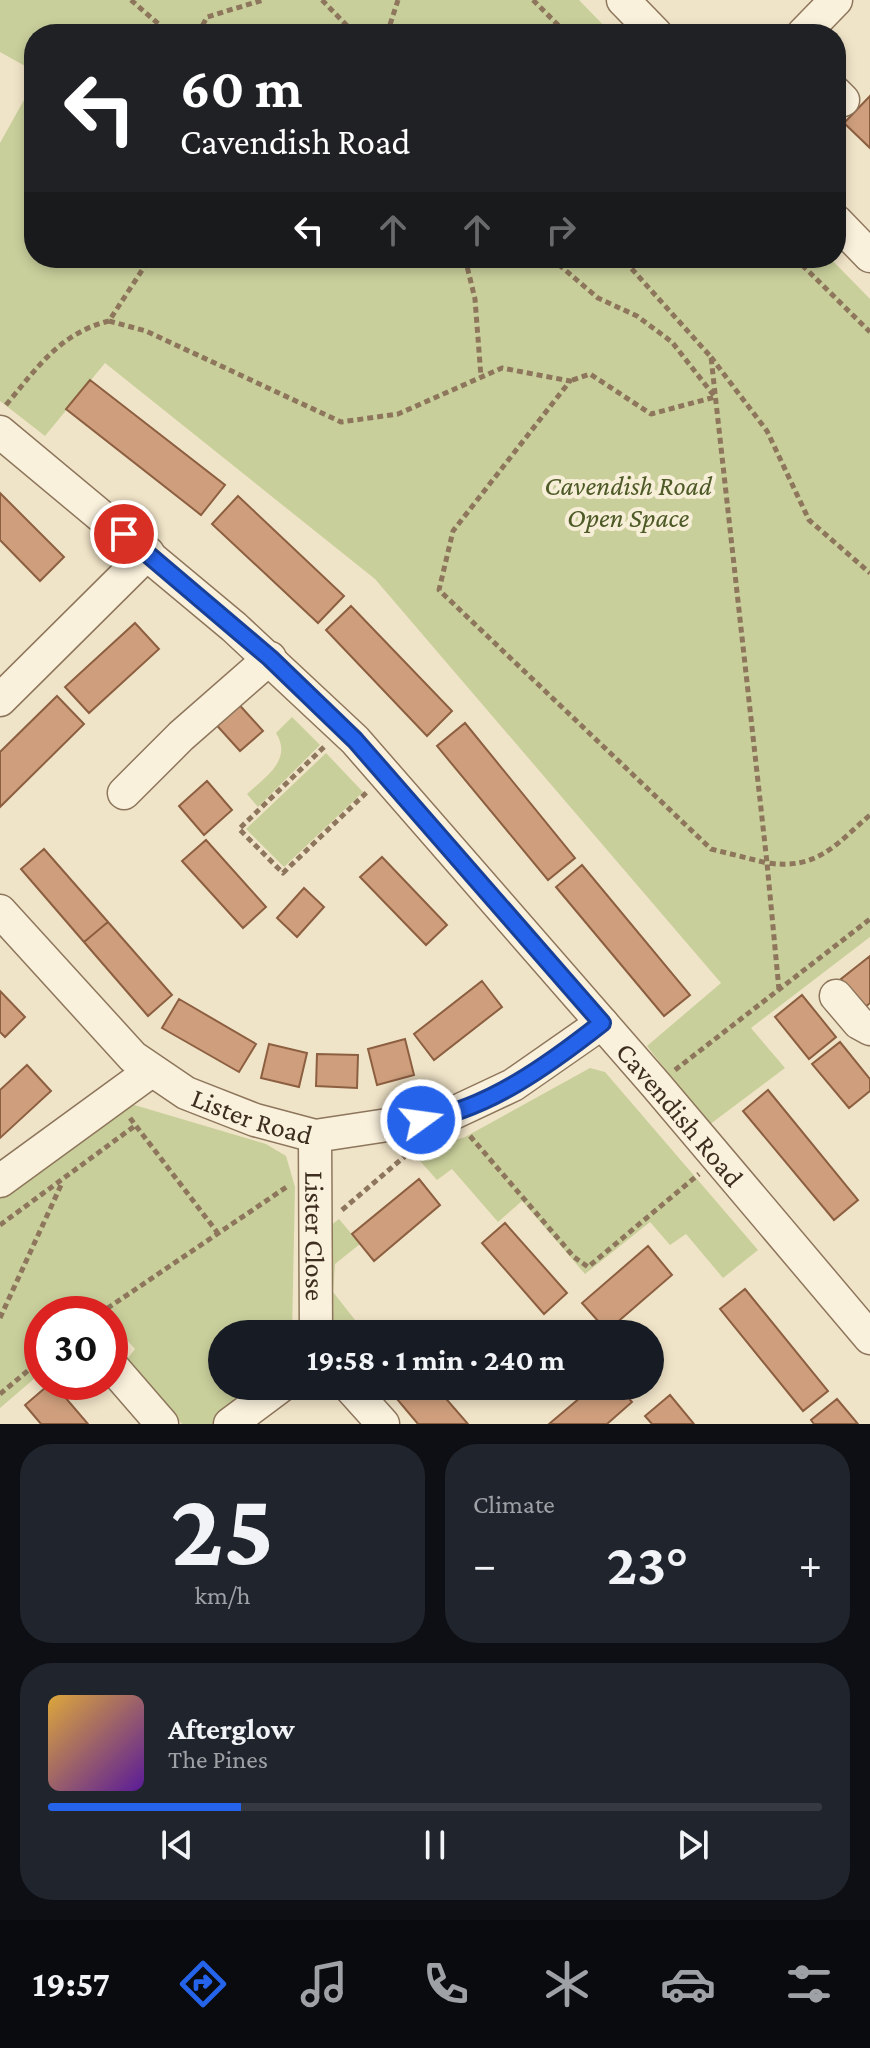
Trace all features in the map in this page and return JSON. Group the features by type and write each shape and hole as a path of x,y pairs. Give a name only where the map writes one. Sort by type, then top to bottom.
{"street":[{"path":"623,0 646,24"},
{"path":"813,24 836,0"},
{"path":"846,231 870,256"},
{"name":"Cavendish Road","path":"0,432 270,658 342,729 602,1023 870,1338"},
{"path":"0,700 148,553"},
{"path":"124,793 181,736 270,658"},
{"name":"Lister Road","path":"0,911 133,1057 151,1071 186,1093 255,1120 315,1136 447,1116 513,1085 602,1023"},
{"path":"836,996 859,1023 870,1029"},
{"path":"0,1181 151,1071"},
{"name":"Lister Close","path":"315,1136 316,1320"},
{"path":"128,1385 162,1424"},
{"path":"230,1424 262,1400"},
{"path":"362,1400 383,1424"}],"path":[{"path":"131,0 159,24"},
{"path":"203,24 207,17 263,0"},
{"path":"322,0 345,24"},
{"path":"390,24 398,0"},
{"path":"533,0 557,24"},
{"path":"109,321 143,268"},
{"path":"467,268 475,299 481,377"},
{"path":"563,268 598,298 637,316 672,342 715,397"},
{"path":"631,268 711,357 767,431 809,520 870,573"},
{"path":"805,268 870,332"},
{"path":"0,412 61,344 82,327 109,321 146,331 341,422 398,414 502,368 570,381 590,374 651,414 715,397"},
{"path":"711,357 779,990"},
{"path":"570,381 453,531 439,590 711,849 790,866 820,858 870,815"},
{"path":"342,729 239,829 283,873 385,775"},
{"path":"665,1078 870,919"},
{"path":"114,1098 217,1232"},
{"path":"0,1225 136,1125"},
{"path":"466,1128 574,1257 588,1267 718,1158"},
{"path":"316,1232 416,1147"},
{"path":"125,1296 315,1168"},
{"path":"0,1318 62,1182"},
{"path":"0,1394 24,1374"}],"green space":[{"path":"0,0 579,0 602,24 24,24 24,65 0,52"},
{"name":"Cavendish Road Open Space","path":"24,100 24,268 840,268 870,299 870,937 751,1028 785,1068 709,1125 647,1046 721,983 375,579 105,363 45,436 0,401 0,143"},
{"path":"292,717 320,745 258,807 247,794 275,767 281,752 276,733"},
{"path":"326,753 363,792 284,867 246,829"},
{"path":"590,1068 605,1072 758,1250 723,1278 686,1234 670,1245 650,1222 585,1274 522,1201 498,1222 452,1169 437,1180 413,1153 465,1137"},
{"path":"131,1104 266,1144 286,1156 295,1187 292,1320 208,1320 208,1400 240,1400 213,1424 182,1424 128,1360 135,1349 128,1341 128,1296 24,1296 24,1387 0,1408 0,1198"},
{"path":"339,1219 360,1244 335,1264 333,1292 355,1320 329,1320 322,1232"}],"building":[{"path":"870,96 870,148 846,125 846,121"},
{"path":"90,380 225,485 201,515 66,409"},
{"path":"0,493 64,557 40,581 0,540"},
{"path":"238,496 344,596 318,623 212,524"},
{"path":"351,606 452,711 427,736 326,630"},
{"path":"135,623 159,649 89,713 65,687"},
{"path":"57,696 84,724 0,807 0,752"},
{"path":"234,699 263,731 240,751 211,719"},
{"path":"465,723 575,858 548,880 437,746"},
{"path":"207,781 232,810 204,835 179,806"},
{"path":"206,840 266,907 243,928 182,861"},
{"path":"44,849 108,922 84,942 21,869"},
{"path":"382,857 447,925 426,945 360,877"},
{"path":"582,865 690,995 664,1016 556,887"},
{"path":"304,888 324,907 297,937 277,918"},
{"path":"108,922 172,995 148,1016 84,942"},
{"path":"870,956 870,1003 864,1008 841,979"},
{"path":"482,981 502,1007 434,1060 414,1034"},
{"path":"0,991 25,1017 5,1037 0,1032"},
{"path":"802,995 836,1037 809,1059 775,1017"},
{"path":"179,999 256,1044 239,1072 162,1028"},
{"path":"405,1039 414,1075 377,1085 368,1049"},
{"path":"840,1042 870,1079 870,1091 849,1108 812,1064"},
{"path":"269,1044 307,1053 299,1087 261,1078"},
{"path":"317,1054 358,1055 357,1088 316,1086"},
{"path":"27,1065 51,1091 0,1138 0,1090"},
{"path":"768,1090 858,1200 834,1220 743,1111"},
{"path":"419,1179 440,1205 374,1261 352,1234"},
{"path":"505,1223 567,1293 544,1314 482,1243"},
{"path":"648,1246 672,1275 620,1320 597,1320 582,1303"},
{"path":"745,1289 828,1391 803,1411 720,1309"},
{"path":"670,1395 694,1424 652,1424 645,1416"},
{"path":"837,1399 858,1424 814,1424 811,1420"},
{"path":"31,1400 67,1400 88,1424 41,1424 25,1405"},
{"path":"398,1400 447,1400 468,1424 418,1424"},
{"path":"577,1400 632,1402 607,1424 549,1424"}],"route":[{"path":"124,534 270,658 355,740 602,1023 513,1085 447,1116 421,1120"}]}
